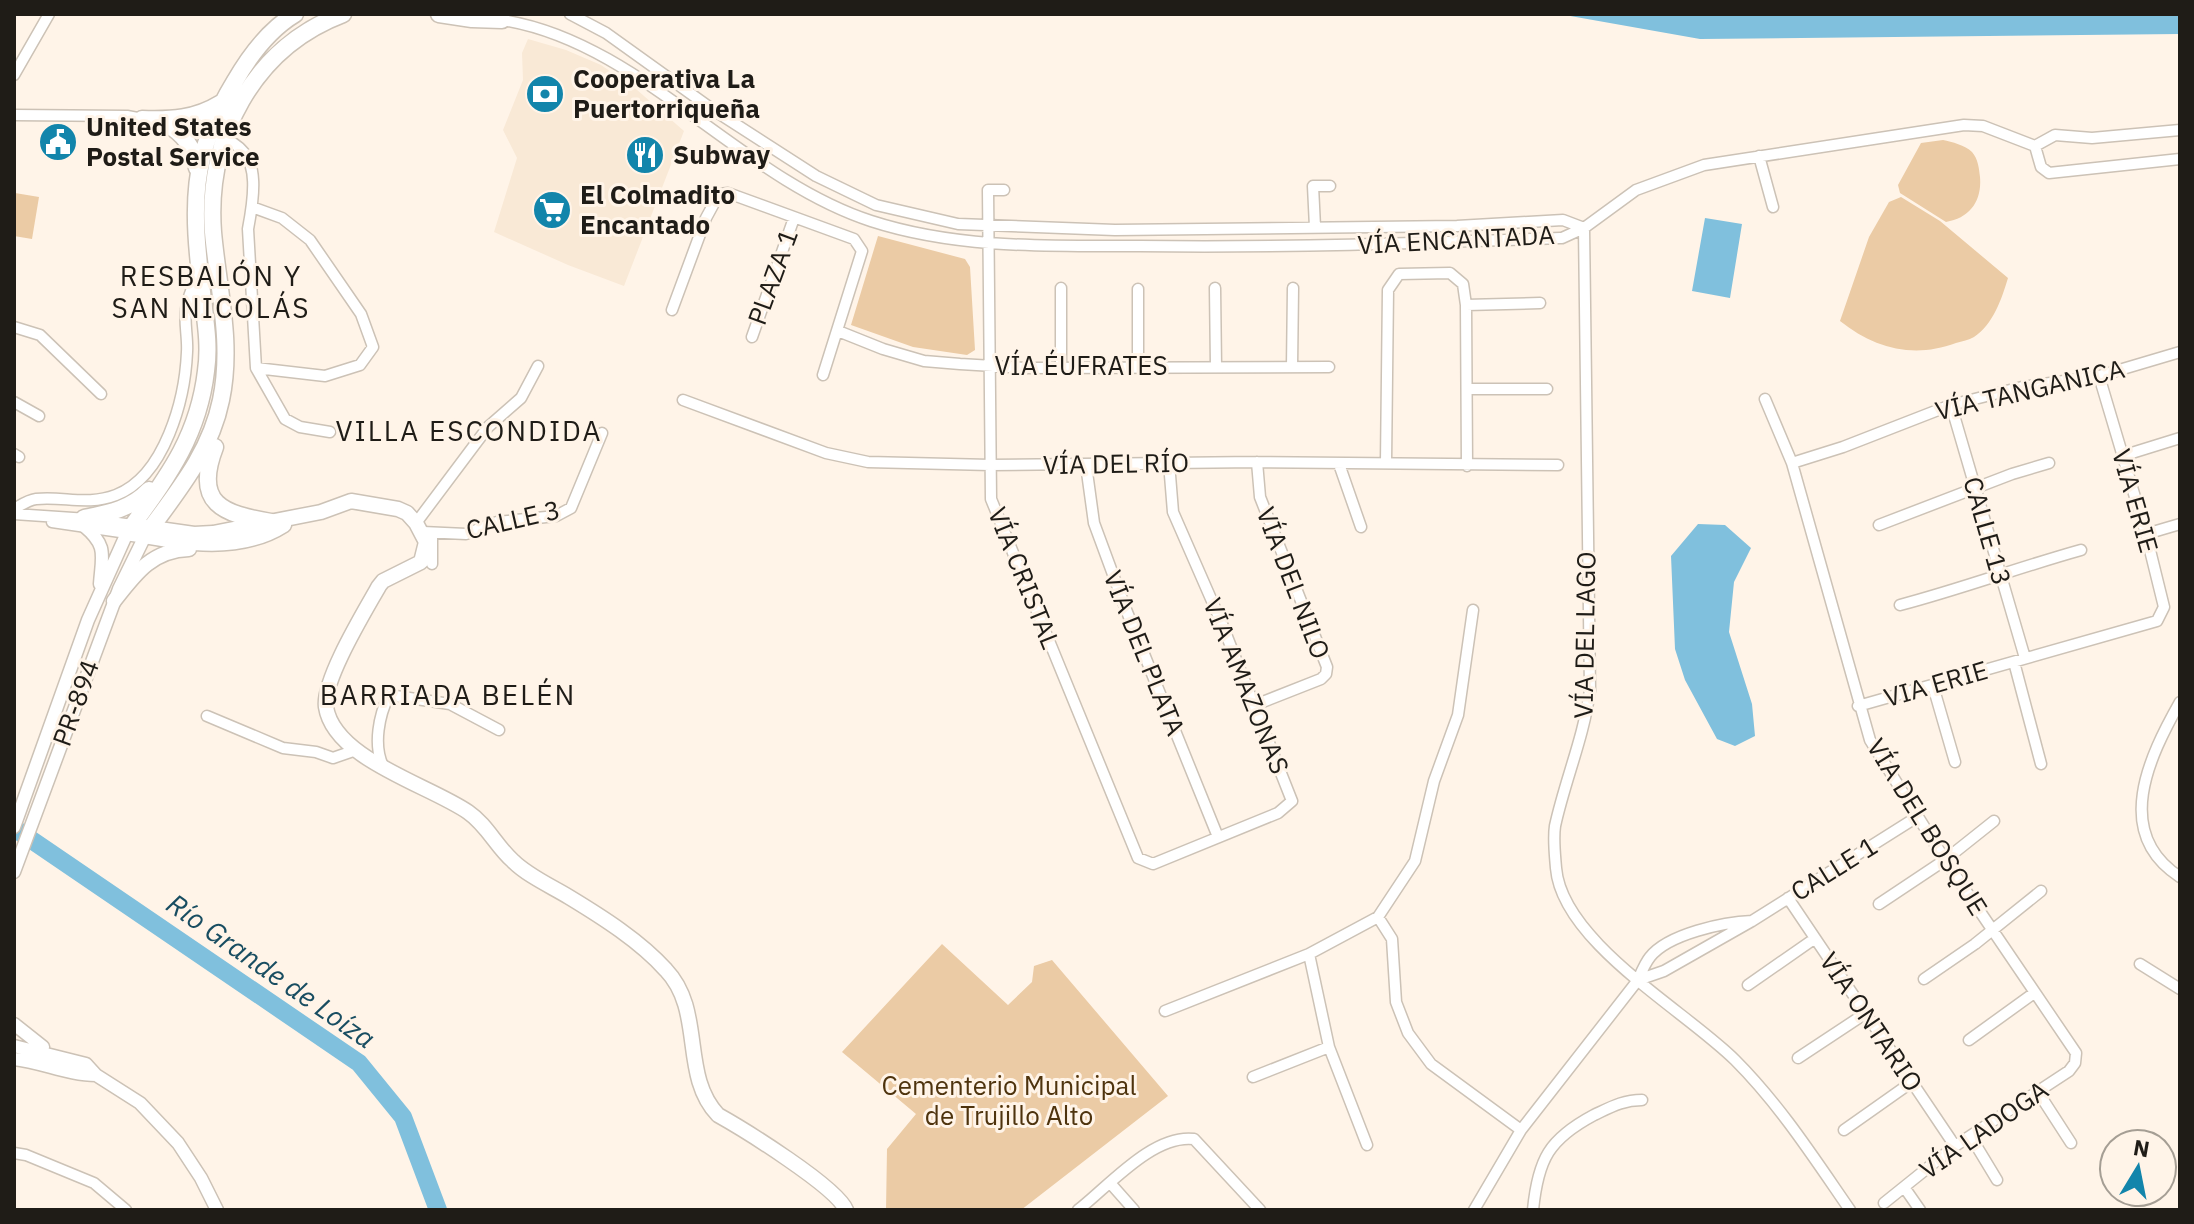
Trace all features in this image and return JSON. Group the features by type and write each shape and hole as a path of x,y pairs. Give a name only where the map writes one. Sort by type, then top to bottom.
{"main road":[{"path":"139,530 191,434 206,373 206,328 195,208 198,172 208,131 243,68 282,22 295,14"},
{"path":"139,530 199,460 211,435 221,400 227,333 213,214 214,182 224,138 259,73 295,39 343,14"},
{"path":"439,14 502,20"},
{"path":"142,119 190,117 222,102"},
{"path":"165,123 180,132 190,145 198,172"},
{"path":"221,400 225,413 207,474 209,489 220,508 271,522"},
{"path":"84,522 136,502 162,472 173,468"},
{"path":"139,530 202,534 321,512 351,501 398,509 424,529 426,549 421,562 383,581 336,667 327,691 326,711 333,728 356,750 467,811 513,862 590,910 668,971 686,1003 692,1029 693,1058 711,1107 718,1115 814,1180 846,1210"},
{"path":"114,601 154,557 200,545 236,542 275,531 298,517"},
{"path":"139,530 200,545"}],"street":[{"path":"14,75 49,14"},
{"name":"VÍA ENCANTADA","path":"570,14 606,33 712,109 816,176 876,205 958,224 1115,230 1457,226 1563,220 1584,228"},
{"name":"VÍA ENCANTADA","path":"502,20 547,32 599,56 808,193 870,221 957,240 1047,246 1396,245 1562,238 1584,228"},
{"path":"14,115 127,116 208,131 224,138 247,155 252,165 252,207 248,229 256,368 285,419 300,427 330,432"},
{"path":"1584,228 1636,190 1704,165 1964,125 1983,126 2035,146 2055,135 2092,138 2180,130"},
{"path":"2035,146 2041,167 2049,173 2180,159"},
{"path":"1759,156 1773,207"},
{"path":"1315,227 1313,186 1330,186"},
{"name":"VÍA CRISTAL","path":"1004,190 988,190 991,499 1138,858 1145,861"},
{"path":"672,310 712,203 719,194 728,193 854,239 862,251 823,375"},
{"path":"252,207 282,218 310,240 361,314 373,347 360,365 325,376 256,368"},
{"name":"PLAZA 1","path":"752,337 794,218"},
{"name":"VÍA DEL LAGO","path":"1584,228 1590,690 1586,720 1555,828 1556,873 1565,899 1586,933 1734,1059 1787,1118 1850,1210"},
{"path":"14,514 37,499 102,499 133,485 143,475 165,441 180,401 187,349 186,309 199,268"},
{"path":"1386,462 1388,290 1399,274 1450,273 1463,284 1466,305 1467,466"},
{"path":"1061,288 1061,368"},
{"path":"1215,288 1216,367"},
{"path":"1292,367 1293,288"},
{"path":"1138,289 1138,367"},
{"path":"1466,305 1540,303"},
{"path":"14,327 40,335 101,394"},
{"name":"VÍA ÉUFRATES","path":"838,331 924,361 991,366 1329,367"},
{"name":"VÍA TANGANICA","path":"1792,463 1843,447 1951,405 2022,387 2099,376 2180,352"},
{"path":"432,564 424,529 488,427 521,398 538,366"},
{"name":"VÍA ERIE","path":"2019,660 2157,621 2164,607 2146,534 2099,376"},
{"path":"1467,389 1547,389"},
{"name":"VÍA DEL BOSQUE","path":"1765,399 1792,463 1870,740 1945,860 2076,1053"},
{"name":"VÍA DEL RÍO","path":"683,400 826,453 868,462 990,465 1257,462 1558,465"},
{"path":"14,402 35,414"},
{"name":"CALLE 13","path":"1951,405 1999,573 2041,764"},
{"name":"CALLE 3","path":"424,529 466,534 497,522 556,516 571,508 602,433"},
{"path":"2122,456 2180,438"},
{"name":"VÍA DEL NILO","path":"1255,705 1321,679 1327,667 1260,497 1257,462"},
{"name":"VÍA AMAZONAS","path":"1145,861 1153,864 1278,813 1292,801 1173,512 1169,463"},
{"path":"1879,525 2049,463"},
{"path":"1339,464 1361,527"},
{"name":"VÍA DEL PLATA","path":"1086,465 1094,523 1218,837"},
{"path":"14,514 139,530"},
{"path":"84,522 103,550 99,592"},
{"path":"2146,534 2180,524"},
{"name":"PR-894","path":"14,827 99,592 139,530"},
{"name":"PR-894","path":"14,872 139,530"},
{"path":"1900,605 1952,592 1999,573 2081,550"},
{"path":"1165,1011 1309,954 1378,917 1415,861 1434,781 1458,715 1473,610"},
{"name":"VIA ERIE","path":"1858,706 2019,660"},
{"path":"1933,686 1955,762"},
{"path":"383,766 378,746 380,712 389,695 450,704 499,730"},
{"path":"2180,702 2156,745 2143,779 2142,808 2148,839 2164,867 2180,877"},
{"path":"207,716 283,748 316,752 333,758 356,750"},
{"name":"CALLE 1","path":"1638,980 1664,971 1752,921 1917,817"},
{"path":"1879,904 1945,860 1994,821"},
{"path":"1924,979 2041,891"},
{"name":"VÍA ONTARIO","path":"1788,898 1955,1146"},
{"path":"1378,917 1392,939 1396,1002 1408,1033 1431,1064 1521,1130"},
{"name":"CALLE 1","path":"1638,980 1650,957 1663,946 1713,925 1752,921"},
{"path":"1748,985 1814,939"},
{"path":"1309,954 1329,1047 1367,1145"},
{"path":"2140,964 2180,989"},
{"path":"1474,1210 1521,1130 1638,980"},
{"path":"1969,1040 2034,993"},
{"path":"1798,1058 1866,1013"},
{"path":"14,1024 26,1036 57,1054"},
{"path":"14,1046 57,1054 86,1064 96,1075 140,1103 178,1143 217,1210"},
{"path":"1253,1077 1329,1047"},
{"name":"VÍA LADOGA","path":"1884,1203 1955,1146 2069,1071 2075,1063 2076,1053"},
{"path":"14,1059 33,1061 82,1075 96,1075"},
{"path":"1844,1130 1912,1082"},
{"path":"2038,1092 2071,1143"},
{"path":"1533,1210 1548,1151 1566,1131 1624,1100 1642,1100"},
{"path":"1078,1210 1140,1156 1183,1137 1194,1139 1260,1210"},
{"path":"1971,1137 1997,1180"},
{"path":"14,1153 94,1183 126,1210"},
{"path":"1111,1184 1134,1210"},
{"path":"1904,1187 1920,1210"}],"shaded area":[{"path":"528,39 601,65 636,89 684,131 624,286 494,232 517,158 503,130 523,80 522,53"}],"green space":[{"path":"1943,140 1972,152 1980,177 1979,194 1973,207 1962,217 1946,222 1900,193 1898,185 1921,143"},
{"path":"15,193 39,197 32,239 14,236"},
{"path":"1901,197 1940,221 2008,278 1992,318 1972,338 1940,348 1909,350 1880,344 1840,321 1869,237 1889,202"},
{"path":"878,236 965,259 970,267 975,350 967,355 913,347 851,325"},
{"name":"Cementerio Municipal de Trujillo Alto","path":"942,944 1008,1005 1032,982 1034,966 1052,960 1168,1096 1021,1210 886,1210 887,1149 916,1114 842,1052"}],"water":[{"path":"1559,14 2180,14 2180,34 1700,39"},
{"path":"1705,218 1742,224 1730,298 1692,291"},
{"path":"1698,524 1725,525 1751,548 1734,582 1729,632 1752,704 1755,736 1735,746 1717,739 1685,680 1675,649 1671,556"}],"waterway":[{"name":"Río Grande de Loíza","path":"14,828 359,1063 403,1117 438,1210"}],"place":[{"name":"Cooperativa La Puertorriqueña","path":"545,94"},
{"name":"United States Postal Service","path":"58,142"},
{"name":"Subway","path":"645,155"},
{"name":"El Colmadito Encantado","path":"552,210"}],"district":[{"name":"RESBALÓN Y SAN NICOLÁS","path":"211,292"},
{"name":"VILLA ESCONDIDA","path":"469,431"},
{"name":"BARRIADA BELÉN","path":"448,695"}]}
